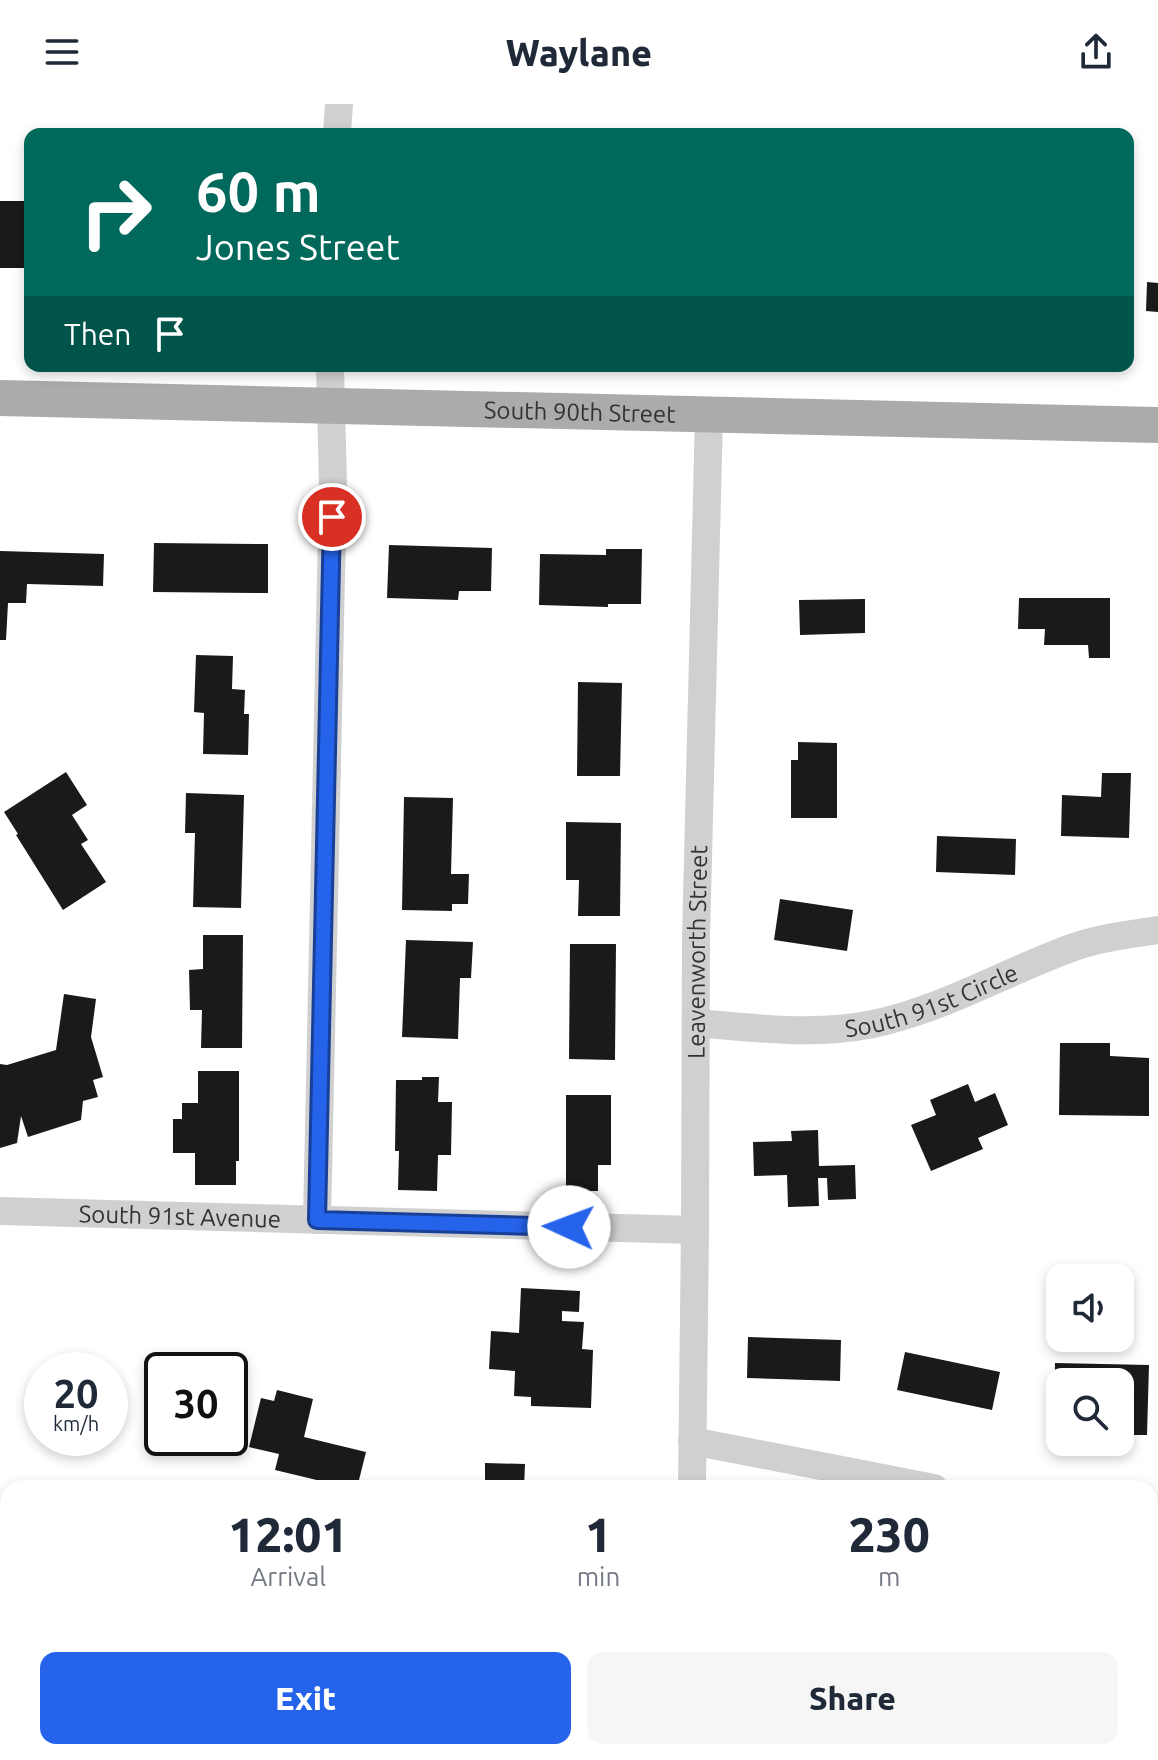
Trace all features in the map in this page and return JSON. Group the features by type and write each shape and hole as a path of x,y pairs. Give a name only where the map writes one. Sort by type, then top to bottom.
{"main road":[{"name":"South 90th Street","path":"0,398 1158,425"}],"street":[{"path":"337,128 339,104"},
{"path":"317,1220 333,486 330,372"},
{"name":"Leavenworth Street","path":"692,1480 696,938 709,415"},
{"name":"South 91st Circle","path":"696,1023 803,1031 874,1024 932,1007 1075,947 1116,936 1158,930"},
{"name":"South 91st Avenue","path":"0,1211 695,1230"},
{"path":"692,1441 893,1480"}],"building":[{"path":"0,201 24,201 24,268 0,268"},
{"path":"1147,282 1158,283 1158,312 1146,311"},
{"path":"154,543 268,544 268,593 153,592"},
{"path":"389,545 492,548 491,591 459,591 458,600 387,598"},
{"path":"606,549 642,549 641,604 608,604 608,607 539,605 540,554 606,555"},
{"path":"0,551 104,554 103,586 27,584 26,603 8,603 6,640 0,640"},
{"path":"1019,598 1110,598 1110,658 1089,658 1088,645 1044,645 1045,629 1018,629"},
{"path":"865,599 865,633 800,635 799,600"},
{"path":"196,655 233,656 232,689 245,690 244,714 249,714 248,755 203,754 204,713 194,712"},
{"path":"578,682 622,683 620,776 577,776"},
{"path":"798,742 837,743 837,818 791,818 791,760 798,760"},
{"path":"66,772 87,805 72,815 88,840 81,844 106,882 63,910 4,812"},
{"path":"1102,773 1131,773 1129,838 1061,836 1062,795 1101,797"},
{"path":"186,793 244,795 241,908 193,907 195,833 185,833"},
{"path":"404,797 453,798 451,874 469,874 468,904 452,904 452,911 402,910"},
{"path":"566,822 621,823 620,916 578,916 579,880 566,880"},
{"path":"937,836 1016,839 1015,875 936,872"},
{"path":"780,899 853,910 847,951 774,940"},
{"path":"203,935 243,935 242,1048 201,1048 202,1010 190,1010 189,970 203,969"},
{"path":"406,940 473,942 471,978 460,978 458,1039 402,1037"},
{"path":"570,944 616,944 615,1060 569,1059"},
{"path":"64,994 96,999 91,1037 103,1077 93,1080 98,1097 83,1101 81,1120 28,1137 21,1116 17,1143 0,1148 0,1064 7,1065 56,1050"},
{"path":"1060,1043 1110,1043 1110,1056 1149,1058 1149,1116 1059,1115"},
{"path":"198,1071 239,1071 236,1185 195,1185 195,1153 173,1153 173,1119 182,1119 182,1103 198,1103"},
{"path":"422,1077 439,1077 438,1102 452,1102 451,1155 438,1155 437,1191 398,1190 396,1080 422,1080"},
{"path":"968,1084 975,1102 995,1093 1008,1125 978,1138 983,1149 931,1171 911,1125 936,1115 930,1100"},
{"path":"566,1095 611,1095 611,1165 598,1165 598,1191 566,1191"},
{"path":"818,1130 819,1166 855,1165 856,1199 828,1200 827,1178 818,1178 819,1206 788,1207 787,1175 754,1176 753,1142 792,1141 791,1131"},
{"path":"521,1288 580,1291 579,1312 562,1311 562,1321 584,1322 582,1349 593,1350 591,1408 531,1406 531,1397 514,1396 515,1371 489,1369 491,1331 519,1333"},
{"path":"748,1337 841,1340 840,1381 747,1378"},
{"path":"905,1352 1000,1372 992,1410 897,1390"},
{"path":"1055,1363 1149,1365 1147,1435 1134,1435 1134,1368 1055,1368"},
{"path":"277,1390 313,1399 304,1437 366,1452 359,1480 317,1480 275,1470 279,1454 249,1447 261,1398 274,1401"},
{"path":"485,1463 525,1464 524,1480 485,1480"}],"route":[{"path":"332,517 317,1220 569,1227"}]}
